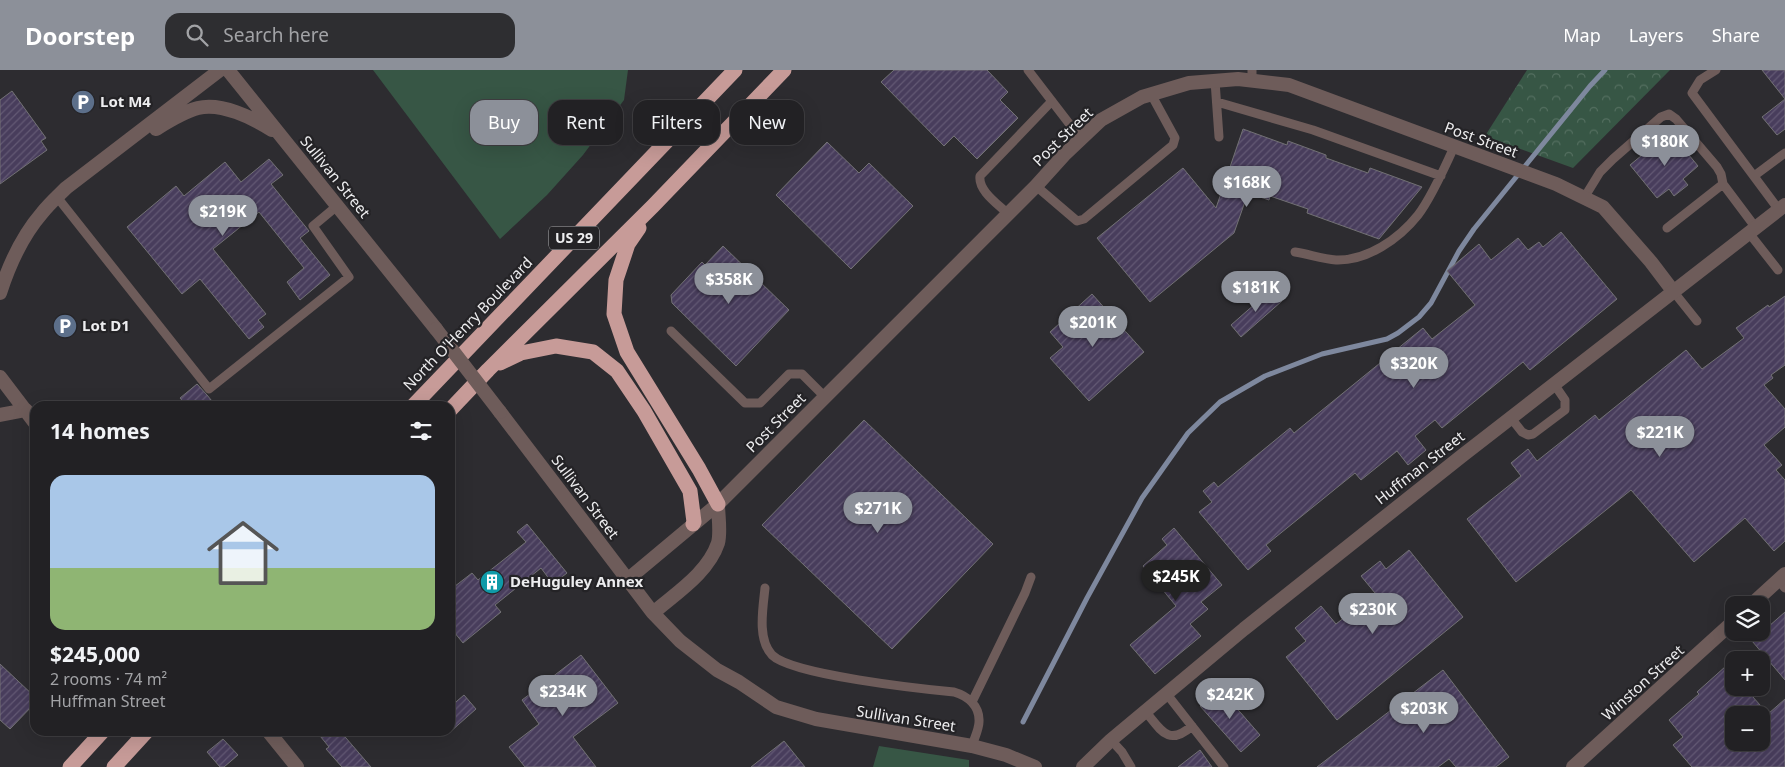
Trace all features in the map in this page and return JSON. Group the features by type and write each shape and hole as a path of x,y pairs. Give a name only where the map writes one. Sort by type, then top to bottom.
{"highway":[{"name":"North O'Henry Boulevard","path":"418,401 734,70"},
{"name":"US 29","path":"455,405 653,206 784,70"},
{"path":"653,206 628,244 616,280 614,314 627,352 699,469 718,504"},
{"path":"488,370 521,353 556,346 593,352 617,371 644,411 690,491 693,524"},
{"path":"70,767 98,736"},
{"path":"114,767 142,736"}],"street":[{"path":"0,292 22,242 41,213 66,188 220,70"},
{"name":"Sullivan Street","path":"228,70 436,330 653,613 680,641 717,670 739,682 776,707 816,719 972,746 1006,755 1035,767"},
{"name":"Post Street","path":"627,580 718,504 1101,120 1142,97 1189,83 1238,79 1252,75 1289,85 1556,184 1603,207 1651,262 1673,291"},
{"path":"124,144 200,107 229,109 260,122 282,137"},
{"name":"Huffman Street","path":"1083,767 1111,740 1244,629 1554,384 1782,208"},
{"path":"0,377 30,416"},
{"path":"0,415 26,410"},
{"path":"653,613 695,577 711,559 718,541 718,504"},
{"path":"1763,596 1783,581"},
{"name":"Winston Street","path":"1574,767 1725,629"},
{"path":"272,736 297,767"}],"lane":[{"path":"1028,70 1081,139"},
{"path":"1716,70 1700,80 1692,93 1754,176 1782,208"},
{"path":"1215,81 1219,137"},
{"path":"1036,186 1078,221 1084,219 1173,145 1175,138 1151,94"},
{"path":"1008,214 984,192 979,182 980,176 1052,101"},
{"path":"1217,102 1313,130 1441,176"},
{"path":"1584,198 1600,172 1613,158 1661,117 1668,114 1676,119 1717,166 1723,184 1778,270"},
{"path":"1295,252 1336,260 1357,258 1385,245 1418,215 1441,176 1454,147"},
{"path":"1754,176 1785,153"},
{"path":"1667,228 1723,184"},
{"path":"57,197 209,389 349,278 313,226 337,206"},
{"path":"1673,291 1697,321"},
{"path":"671,331 745,403 760,403 789,374 802,374 825,397"},
{"path":"1511,418 1522,432 1528,435 1533,434 1565,410 1565,400 1554,384"},
{"path":"972,702 1031,577"},
{"path":"765,588 762,618 764,636 767,647 778,660 817,673 954,692 965,696 972,702 978,713 979,722 972,746"},
{"path":"1166,694 1224,767"},
{"path":"1145,711 1164,734 1173,737 1184,734 1192,726"},
{"path":"1111,740 1122,752 1131,767"}],"green space":[{"path":"373,70 628,70 623,101 548,100 548,145 590,145 547,195 500,239"},
{"path":"1527,70 1670,70 1573,168 1485,136"},
{"path":"879,746 969,760 969,767 873,767"}],"building":[{"path":"894,70 987,70 1008,92 1000,100 1018,118 977,159 954,136 944,146 881,82"},
{"path":"1762,70 1785,70 1785,99"},
{"path":"12,91 46,138 41,141 47,150 0,184 0,100"},
{"path":"1785,99 1785,129 1777,135 1762,117"},
{"path":"1243,129 1287,145 1288,141 1326,155 1326,158 1368,173 1370,168 1422,187 1379,239 1307,213 1308,209 1270,196 1269,200 1248,193 1234,233 1150,302 1097,238 1183,168 1216,208"},
{"path":"1670,132 1698,166 1683,179 1688,185 1674,196 1669,189 1657,198 1630,165"},
{"path":"827,142 859,173 869,163 913,206 851,269 776,195"},
{"path":"269,159 283,175 271,184 309,231 300,238 330,275 300,300 287,282 304,268 259,212 213,249 266,314 258,320 264,327 249,339 200,279 182,294 127,227 176,186 184,196 225,162 241,182"},
{"path":"1561,232 1617,299 1530,370 1523,362 1442,428 1435,420 1415,436 1426,450 1408,465 1397,451 1361,480 1355,473 1266,545 1271,551 1248,570 1199,512 1212,502 1203,491 1214,482 1218,487 1290,428 1294,433 1423,328 1432,339 1475,305 1447,271 1479,244 1491,260 1518,238 1528,250 1539,242 1543,247"},
{"path":"723,246 789,310 736,366 672,303 671,295 702,262 705,265"},
{"path":"1272,289 1282,301 1241,337 1231,325"},
{"path":"1092,294 1144,352 1089,401 1050,358 1063,347 1050,332"},
{"path":"1785,296 1785,365 1771,375 1773,378 1764,385 1785,409 1785,427 1764,445 1782,465 1776,470 1785,480 1785,541 1774,551 1745,518 1694,562 1631,490 1516,582 1467,519 1521,476 1511,463 1528,449 1537,461 1595,415 1599,420 1686,350 1702,369 1744,338 1736,328 1768,305 1769,307"},
{"path":"197,384 212,401 183,401 180,398"},
{"path":"864,420 993,544 892,649 762,525"},
{"name":"DeHuguley Annex","path":"527,524 567,573 553,584 541,568 495,605 501,612 463,643 455,633 455,586 472,573 478,580 526,542 517,532"},
{"path":"1174,528 1222,585 1201,602 1208,609 1190,624 1201,636 1155,674 1130,645 1176,606 1143,566 1167,545 1162,539"},
{"path":"1409,550 1463,617 1337,720 1286,657 1306,641 1295,628 1321,606 1336,624 1375,593 1361,576 1380,561 1386,569"},
{"path":"1785,612 1785,680 1770,662 1770,651 1760,651 1752,641 1770,641 1770,625"},
{"path":"581,655 618,703 573,737 596,767 525,767 509,747 539,724 522,700"},
{"path":"0,664 30,692 30,708 10,729 0,720"},
{"path":"1725,667 1725,696 1752,696 1761,706 1725,706 1725,751 1770,751 1770,712 1785,699 1785,767 1692,767 1673,745 1683,737 1669,720 1699,694 1697,692"},
{"path":"1443,670 1509,757 1496,767 1456,767 1449,759 1438,767 1317,767"},
{"path":"1220,689 1260,735 1241,752 1200,706"},
{"path":"464,695 476,709 455,728 455,703"},
{"path":"320,736 344,736 371,767 342,767 326,749 329,747"},
{"path":"223,739 238,755 224,767 220,767 207,752"},
{"path":"784,741 805,767 751,767"},
{"path":"1200,750 1212,767 1178,767"}],"waterway":[{"path":"1023,722 1087,598 1142,498 1188,433 1220,402 1265,376 1322,354 1387,339 1419,317 1431,303 1459,251 1474,229 1605,70"}],"place":[{"name":"Lot M4","path":"83,102"},
{"name":"Lot D1","path":"65,326"},
{"name":"DeHuguley Annex","path":"492,582"}]}
